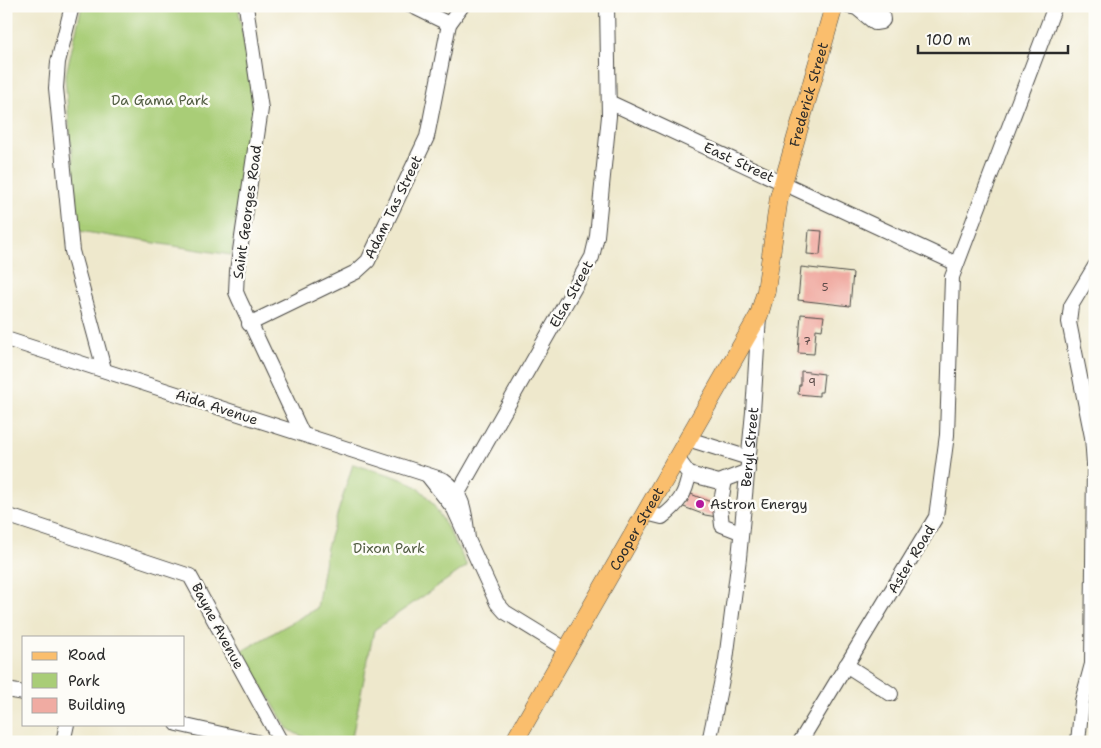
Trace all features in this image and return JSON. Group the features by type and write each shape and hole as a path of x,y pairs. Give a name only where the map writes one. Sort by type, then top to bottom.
{"main road":[{"name":"Frederick Street","path":"783,182 834,6"},
{"name":"Beryl Street","path":"759,315 766,291 774,219 783,182"},
{"name":"Cooper Street","path":"514,742 759,315"}],"street":[{"path":"72,6 58,62 57,97 72,251 104,369"},
{"name":"Saint Georges Road","path":"246,6 261,109 236,292 249,324 302,433"},
{"path":"412,6 449,24 462,6"},
{"path":"607,6 609,102"},
{"name":"Aster Road","path":"800,742 936,517 947,435 950,378 949,311 955,263 1055,6"},
{"name":"Adam Tas Street","path":"249,324 356,272 368,261 430,128 449,24"},
{"name":"East Street","path":"609,102 955,263"},
{"name":"Elsa Street","path":"450,493 472,465 592,257 598,227 609,102"},
{"path":"1078,742 1082,701 1092,664 1094,464 1092,437 1069,322 1071,306 1095,266"},
{"name":"Beryl Street","path":"708,742 726,660 748,465 759,315"},
{"name":"Aida Avenue","path":"6,339 302,433 428,476 450,493 464,511 468,539 497,603 505,612 567,650"},
{"path":"688,439 748,465"},
{"path":"677,458 688,474 713,482 725,480 748,465"},
{"path":"646,512 662,517 675,507 687,485 688,474"},
{"path":"725,480 720,507 722,525 740,532"},
{"name":"Bayne Avenue","path":"6,514 190,576 281,742"},
{"path":"846,665 891,694"},
{"path":"6,690 22,693"},
{"path":"63,742 67,726"},
{"path":"185,726 257,742"}],"green space":[{"name":"Da Gama Park","path":"82,6 238,6 253,96 253,120 231,255 79,231 65,78"},
{"name":"Dixon Park","path":"353,464 395,477 411,484 425,494 439,513 467,566 374,630 351,742 310,739 287,728 242,651 317,608 327,547"}],"building":[{"path":"809,230 822,231 820,255 807,254"},
{"path":"801,267 853,273 850,306 798,300"},
{"path":"801,314 824,316 822,330 816,329 814,354 798,353"},
{"path":"801,371 824,374 822,392 819,392 819,396 798,394 799,385 801,385"},
{"path":"686,492 708,501 719,502 717,517 705,515 681,506"}],"place":[{"name":"Astron Energy","path":"700,504"}]}
